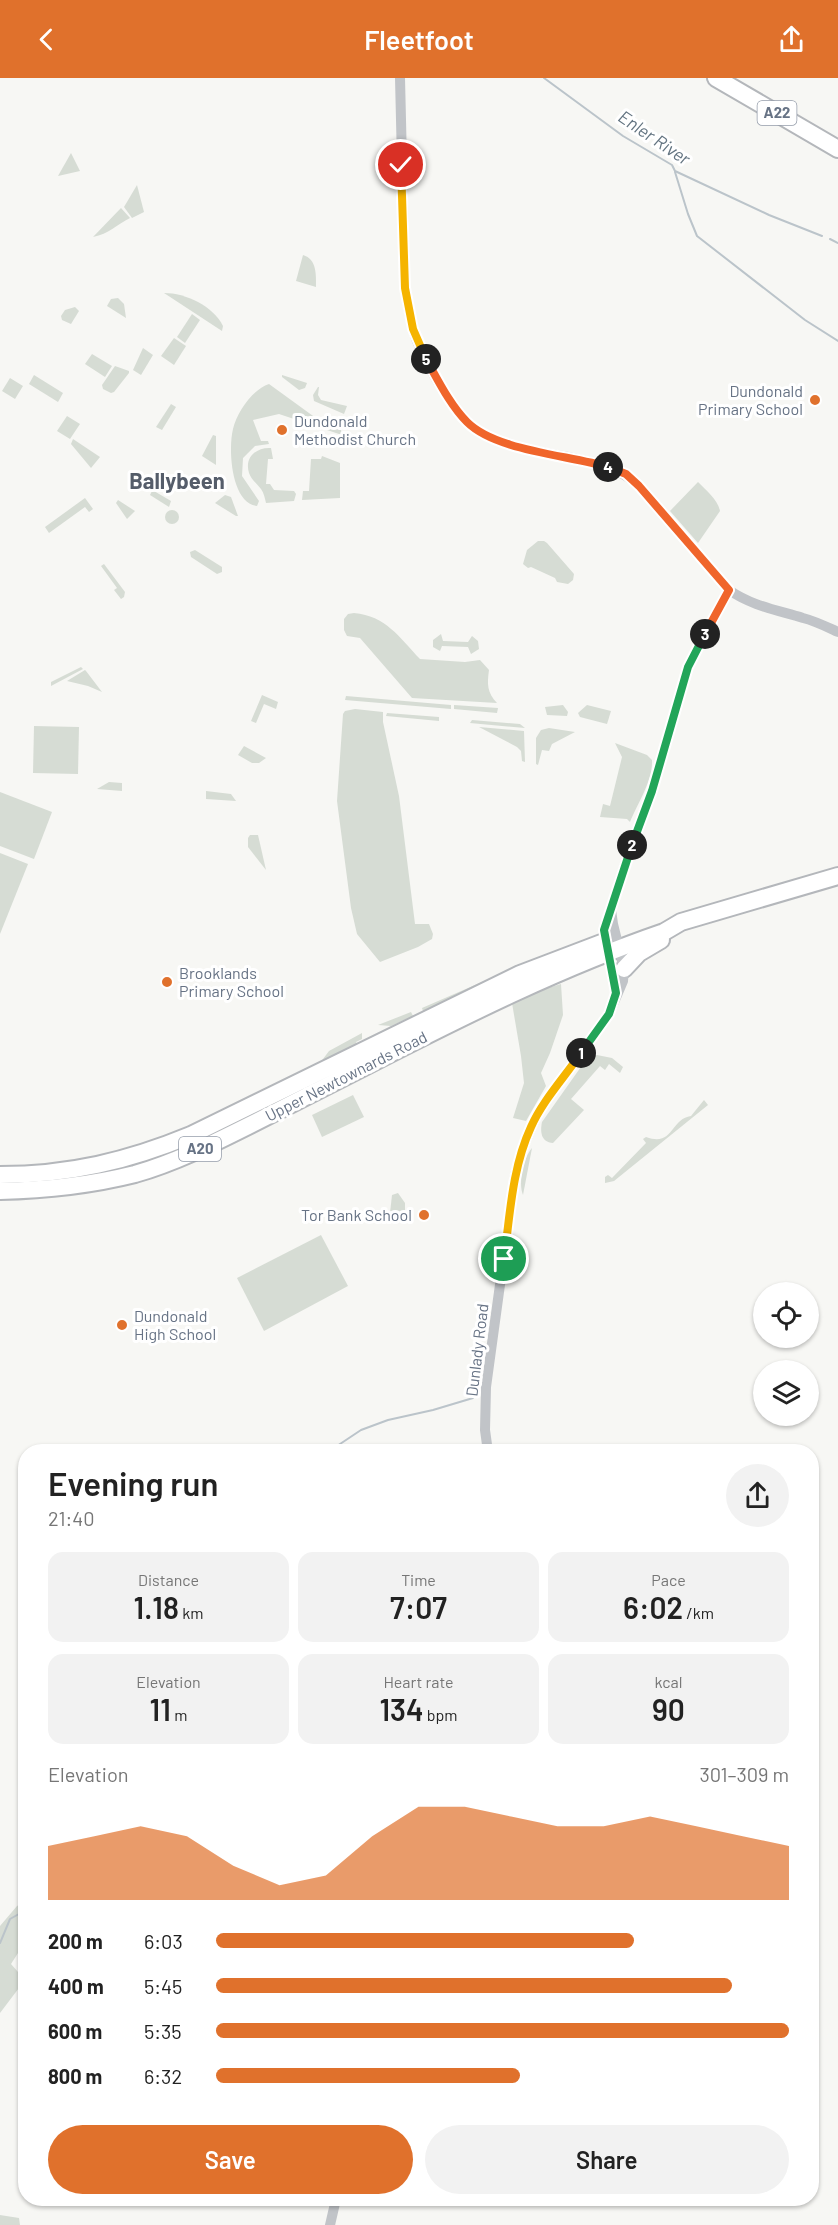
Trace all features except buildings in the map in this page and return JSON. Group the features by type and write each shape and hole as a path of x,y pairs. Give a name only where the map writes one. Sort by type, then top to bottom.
{"highway":[{"name":"A22","path":"716,78 838,148"},
{"name":"Upper Newtownards Road","path":"0,1175 66,1172 96,1167 161,1148 520,974 612,945 664,932 681,922 838,876"},
{"path":"624,969 652,944 677,933 726,918 736,906"},
{"name":"Upper Newtownards Road","path":"0,1191 41,1189 102,1181 166,1163 233,1133 612,945"}],"street":[{"path":"400,78 405,288 410,316 425,357 465,420 477,431 495,440 607,466 626,474 645,492 729,590 751,603 805,618 838,632"},
{"path":"624,969 604,930 652,791 688,667 729,590"},
{"path":"612,945 616,993"},
{"name":"Dunlady Road","path":"487,1444 486,1387 512,1199 521,1153 540,1110 611,1010 616,993 623,981 624,969"},
{"path":"330,2225 334,2206"}],"shaded area":[{"path":"71,153 80,171 58,176"},
{"path":"137,185 144,212 132,218 124,207"},
{"path":"121,208 130,218 108,232 93,237"},
{"path":"303,255 308,257 313,264 316,273 316,287 296,281"},
{"path":"164,293 190,298 206,307 213,312 223,326 222,331"},
{"path":"118,298 124,304 126,318 107,306 111,299"},
{"path":"75,307 79,311 71,324 62,320 61,316 65,310"},
{"path":"192,314 200,320 185,343 177,337"},
{"path":"174,338 186,346 174,365 161,356"},
{"path":"143,348 153,355 141,375 133,370"},
{"path":"92,354 112,366 105,377 85,364"},
{"path":"115,366 129,373 111,393 103,389 102,385"},
{"path":"34,375 63,393 58,402 29,384"},
{"path":"282,375 307,383 305,388 299,390"},
{"path":"10,378 23,386 15,399 2,391"},
{"path":"269,384 320,421 341,430 342,435 279,414 253,420 261,441 268,441 269,444 255,446 243,458 242,476 259,501 257,506 248,503 237,486 233,474 232,438 235,422 246,402 257,391"},
{"path":"318,387 321,400 347,406 344,414 314,401 313,395"},
{"path":"171,404 176,407 162,430 156,427"},
{"path":"67,416 80,424 70,439 57,431"},
{"path":"213,435 216,436 216,465 202,456"},
{"path":"73,439 100,457 91,468 71,444"},
{"path":"271,448 273,459 268,459 266,484 270,484 274,490 294,491 296,494 294,501 266,503 262,491 250,475 248,462 253,454 261,449"},
{"path":"322,456 340,463 340,498 302,500 303,491 309,491 311,459 321,459"},
{"path":"698,482 714,499 720,511 698,543 670,511"},
{"path":"152,491 171,501 169,507 150,495"},
{"path":"225,495 231,497 238,516 215,503"},
{"path":"85,498 93,509 89,512 85,507 49,533 45,527"},
{"path":"118,500 135,511 127,519 116,503"},
{"path":"172,510 177,512 179,517 177,522 172,524 167,522 165,517 167,512"},
{"path":"538,541 547,543 574,574 573,580 568,584 557,582 555,578 523,564 527,550"},
{"path":"195,550 222,567 222,572 217,574 191,557 190,552"},
{"path":"104,564 125,592 121,599 114,590 117,588 101,566"},
{"path":"354,613 375,618 383,623 420,659 465,662 480,660 489,670 488,688 497,703 412,698 360,638 347,636 344,630 344,619 348,614"},
{"path":"441,634 443,641 468,642 472,636 478,641 479,649 471,654 468,647 442,646 440,651 433,647 433,640"},
{"path":"81,667 83,669 51,686 51,682"},
{"path":"85,670 102,692 67,681"},
{"path":"262,695 278,702 276,709 264,704 256,723 251,721"},
{"path":"346,696 451,705 451,709 345,700"},
{"path":"454,705 498,708 497,713 454,709"},
{"path":"563,705 568,712 567,716 547,715 545,707"},
{"path":"587,705 611,711 607,724 580,717 578,713"},
{"path":"355,709 383,712 383,722 399,796 415,924 429,924 433,934 432,939 418,947 380,962 357,934 351,908 337,801 343,714 345,711"},
{"path":"387,713 439,717 439,721 386,716"},
{"path":"472,720 520,724 525,728 470,723"},
{"path":"34,726 79,727 78,774 33,773"},
{"path":"479,727 524,731 525,762 522,761 521,751 517,747"},
{"path":"549,728 575,732 552,744 549,751 542,750 538,765 536,764 536,738 541,730"},
{"path":"615,743 647,755 652,760 648,783 630,822 627,819 600,817 603,804 610,806 622,757"},
{"path":"244,746 266,758 259,763 252,763 238,755"},
{"path":"109,782 122,783 122,791 97,789"},
{"path":"206,791 231,794 236,801 206,799"},
{"path":"0,792 52,812 34,859 0,846"},
{"path":"250,835 258,835 266,870 248,847"},
{"path":"0,853 28,864 0,934"},
{"path":"579,944 423,1011 422,1008"},
{"path":"561,984 563,1015 541,1073 546,1086 526,1121 513,1118 524,1083 512,1003"},
{"path":"411,1012 413,1016 391,1026 378,1025"},
{"path":"362,1033 362,1039 356,1042 357,1044 320,1063 329,1051"},
{"path":"597,1055 612,1058 623,1067 620,1073 609,1064 605,1070 600,1066 571,1099 584,1110 553,1143 546,1141 541,1133 542,1122 583,1064 590,1057"},
{"path":"353,1095 364,1117 322,1137 312,1115"},
{"path":"704,1100 708,1105 614,1181 605,1183 605,1177 608,1175 612,1178 646,1143 643,1139 667,1136 679,1122 691,1116"},
{"path":"532,1148 523,1195 522,1171"},
{"path":"398,1193 405,1203 405,1212 394,1216 390,1213 392,1195"},
{"path":"321,1235 348,1286 264,1331 237,1278"},
{"path":"17,1906 18,1953 11,1964 18,1972 18,1989 0,2013 0,1926"},
{"path":"0,2215 19,2218 20,2225 0,2225"}],"waterway":[{"name":"Enler River","path":"544,78 623,136 672,165 675,171 769,215 822,236"},
{"path":"675,172 697,236 805,320 838,341"},
{"name":"Enler River","path":"830,239 838,243"},
{"path":"340,1444 361,1430 388,1420 473,1398"},
{"path":"0,1943 10,1919 18,1914"}],"place":[{"name":"Dundonald Primary School","path":"815,400"},
{"name":"Dundonald Methodist Church","path":"282,430"},
{"name":"Brooklands Primary School","path":"167,982"},
{"name":"Tor Bank School","path":"424,1215"},
{"name":"Dundonald High School","path":"122,1325"}],"district":[{"name":"Ballybeen","path":"177,481"}],"route":[{"path":"401,165 405,288 410,316 417,341 425,357 465,420 477,431 495,440 607,466 626,474 656,505 729,590 688,667 652,791 630,849 604,930 616,983 614,1003 606,1019 540,1110 531,1126 515,1175 504,1259"}]}
